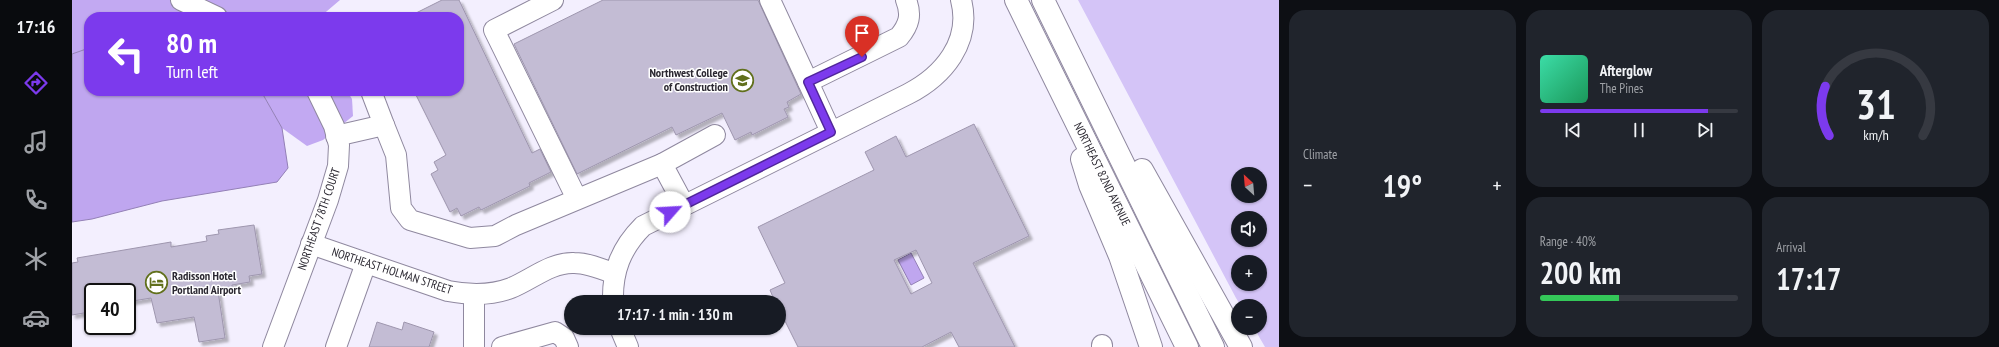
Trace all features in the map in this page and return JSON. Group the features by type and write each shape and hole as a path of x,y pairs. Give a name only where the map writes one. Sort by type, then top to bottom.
{"main road":[{"name":"NORTHEAST 82ND AVENUE","path":"1016,0 1187,347"},
{"name":"NORTHEAST 82ND AVENUE","path":"1044,0 1213,347"},
{"path":"1072,59 1138,162 1241,347"},
{"path":"1060,89 1090,185 1120,256 1151,347"}],"street":[{"path":"181,0 206,12"},
{"path":"553,0 494,30 577,199"},
{"path":"770,0 831,132"},
{"path":"808,82 899,37 907,27 910,17 910,9 906,0"},
{"path":"614,295 615,274 625,246 642,226 908,94 930,81 950,61 956,49 961,34 963,6 961,0"},
{"name":"NORTHEAST 78TH COURT","path":"274,347 338,166 339,145 334,126 319,96"},
{"path":"373,96 396,155 401,208 410,220 470,238 495,236 577,199 662,164 715,135"},
{"path":"336,136 384,125"},
{"path":"662,164 684,205"},
{"name":"NORTHEAST HOLMAN STREET","path":"311,244 448,290 474,294 494,293 511,288 558,266 573,263 593,266 615,274"},
{"path":"336,347 366,263"},
{"path":"474,294 474,347"},
{"path":"502,347 555,332 564,338 568,347"},
{"path":"623,335 628,347"}],"shaded area":[{"path":"72,0 340,0 326,12 84,12 84,50 72,54"},
{"path":"1078,0 1279,0 1279,347 1265,347 1258,335 1267,335 1267,299 1237,299 1232,291 1267,291 1267,255 1231,255 1231,289"},
{"path":"84,50 84,96 264,96 282,128 288,168 277,182 162,201 92,219 72,222 72,54"},
{"path":"264,96 350,96 352,99 353,116 323,140 307,146 282,128"},
{"path":"911,253 924,278 911,285 898,260"}],"building":[{"path":"442,0 459,0 532,153 540,149 551,172 529,183 530,186 481,210 479,207 461,216 457,208 450,212 431,174 438,170 434,162 446,155 416,96 464,96 464,12 418,12"},
{"path":"603,0 758,0 801,94 787,102 789,107 784,109 788,117 752,135 751,132 735,140 722,113 676,135 672,127 577,174 514,44"},
{"path":"974,124 1029,236 973,263 1015,347 959,347 951,332 922,347 798,347 786,323 786,295 772,295 770,290 785,283 758,227 874,170 865,152 896,136 906,157","holes":["916,250 932,283 911,294 894,260"]},
{"name":"Radisson Hotel Portland Airport","path":"254,225 262,274 249,276 250,282 232,285 232,288 218,291 225,338 199,342 194,317 157,323 151,298 136,300 136,283 84,283 84,313 72,315 72,263 78,262 77,258 171,242 171,247 207,241 206,236 219,234 218,230"},
{"path":"377,322 402,330 404,322 434,332 429,347 369,347"}],"place":[{"name":"Northwest College of Construction","path":"743,80"},
{"name":"Radisson Hotel Portland Airport","path":"156,283"}],"route":[{"path":"670,212 831,132 808,82 862,57"}]}
